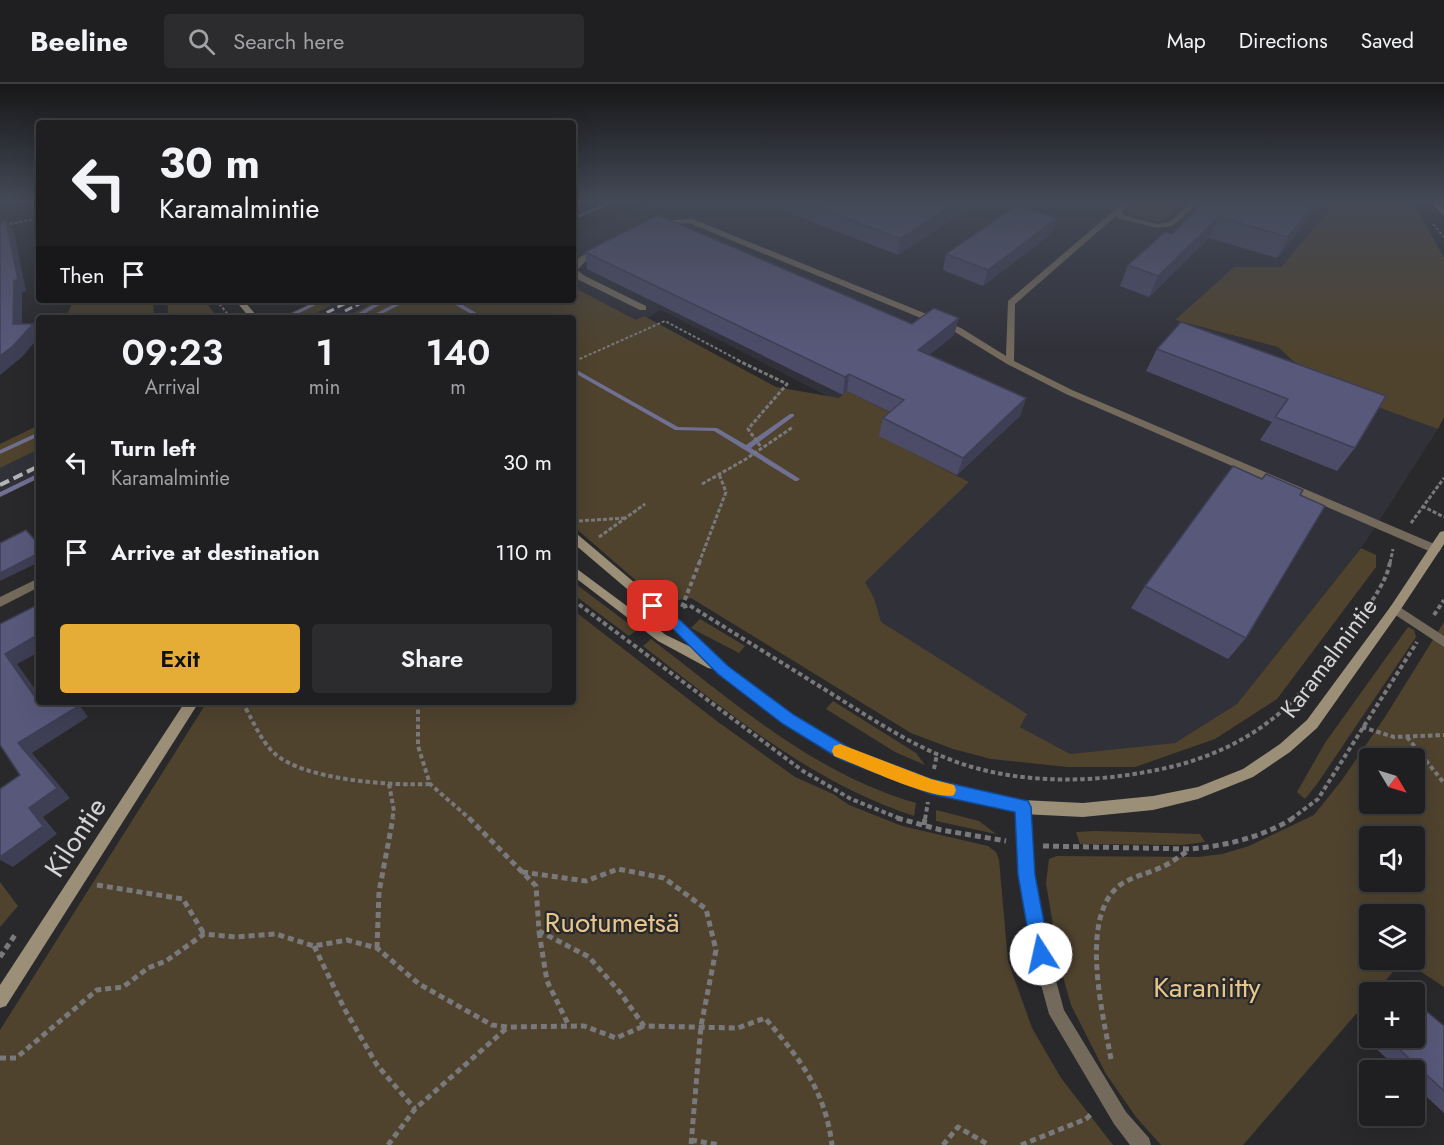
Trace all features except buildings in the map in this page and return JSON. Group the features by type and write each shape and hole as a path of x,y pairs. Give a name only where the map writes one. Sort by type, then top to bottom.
{"street":[{"path":"576,267 583,259 597,252"},
{"path":"765,252 958,330 1011,363 1069,392 1435,549"},
{"path":"1011,363 1011,303 1071,252"},
{"path":"576,273 582,278 643,308"},
{"path":"242,303 252,315"},
{"name":"Karamalmintie","path":"576,539 666,616 723,670 788,719 845,754 931,786 1022,807 1083,810 1153,803 1198,793 1248,772 1286,748 1312,724 1395,609 1444,535"},
{"name":"Karamalmintie","path":"576,572 649,629 723,670"},
{"path":"0,602 36,584"},
{"path":"1395,609 1444,642"},
{"name":"Kilontie","path":"0,1000 190,705"},
{"path":"1022,807 1027,875 1041,954 1057,1014 1120,1118 1142,1145"}],"path":[{"path":"218,303 228,315"},
{"path":"576,361 665,321 713,348 787,384 748,429 761,447"},
{"path":"702,484 793,427"},
{"path":"682,608 726,492 719,474"},
{"path":"666,616 689,605 901,737 937,754 981,769 1034,778 1081,779 1174,768 1218,751 1254,732 1284,712 1389,572 1390,552 1444,478"},
{"path":"586,547 645,504"},
{"path":"1422,507 1444,517"},
{"path":"576,521 626,518"},
{"path":"576,602 767,747 808,774 858,801 902,820 941,830 1024,844"},
{"path":"631,644 649,629"},
{"path":"244,705 275,753 304,770 388,784 430,784"},
{"path":"418,705 418,746 430,784 452,801 536,886 539,931 547,981 569,1026"},
{"path":"1362,727 1394,737 1444,735"},
{"path":"1406,736 1444,783"},
{"path":"377,948 379,892 394,811 388,784"},
{"path":"1113,1065 1099,989 1096,937 1100,918 1110,898 1122,884 1164,866 1190,849"},
{"path":"522,872 586,881 618,869 664,878 706,909 716,950 700,1026 691,1142 719,1145"},
{"path":"75,884 126,888 183,898 204,934"},
{"path":"539,931 589,957 619,991 644,1026"},
{"path":"0,1058 16,1058 97,990 123,987 148,968 166,961 204,934 236,937 276,934 314,946 347,940 377,948 419,984 492,1025 508,1027 584,1026 616,1038 644,1026 738,1028 765,1018 812,1075 830,1120 832,1145"},
{"path":"314,946 344,1008 377,1065 415,1109"},
{"path":"388,1145 415,1109 508,1027"},
{"path":"1021,1145 1086,1119 1092,1113"},
{"path":"943,1145 958,1127 989,1145"}],"shaded area":[{"path":"576,252 1294,252 1281,267 1234,267 1175,320 1278,347 1320,386 1438,429 1366,541 1237,704 1175,743 1070,754 1020,727 876,626 858,581 833,399 661,310 638,323 576,292"},
{"path":"336,303 373,303 349,315 312,315"},
{"path":"36,450 36,474 0,492 0,468"}],"green space":[{"path":"1294,252 1440,252 1444,258 1444,417 1438,429 1320,386 1278,347 1175,320 1234,267 1281,267"},
{"path":"576,289 636,320 644,316 776,387 839,398 847,391 901,418 880,436 969,482 865,582 874,598 881,622 1027,714 1020,727 1070,754 1175,743 1237,704 1361,548 1376,555 1376,567 1277,699 1215,739 1135,767 1068,767 991,759 953,749 911,733 691,598 662,603 576,529 576,315 349,315 373,303 576,303"},
{"path":"72,303 153,303 154,315 66,315"},
{"path":"167,303 207,303 215,315 169,315"},
{"path":"312,303 336,303 312,315 286,315"},
{"path":"36,426 36,450 0,468 0,444"},
{"path":"576,584 637,630 629,636 576,596"},
{"name":"Ruotumetsä","path":"576,612 718,722 795,777 833,794 849,805 902,826 988,846 996,852 999,860 1008,961 1032,1028 1061,1078 1113,1145 0,1145 0,1030 205,705 576,705"},
{"path":"700,619 745,646 739,653 691,628"},
{"name":"Karaniitty","path":"1444,622 1444,987 1418,970 1425,970 1425,904 1359,904 1359,970 1395,970 1384,982 1359,982 1359,1011 1243,1145 1161,1145 1136,1117 1106,1074 1071,1005 1060,966 1046,883 1049,859 1057,856 1198,857 1222,854 1249,846 1314,815 1359,755 1359,814 1425,814 1425,748 1364,748"},
{"path":"1408,627 1414,630 1416,637 1305,799 1297,792 1325,743"},
{"path":"651,639 744,711 809,755 843,774 916,803 914,816 876,802 840,784 771,743 643,646"},
{"path":"833,701 916,753 925,765 895,752 826,709"},
{"path":"936,810 979,821 996,834 936,821"},
{"path":"1076,832 1200,834 1205,842 1182,845 1080,844"},
{"path":"0,882 18,906 0,927"}],"waterway":[{"path":"291,315 317,303"},
{"path":"358,315 380,303"},
{"path":"376,315 400,303"},
{"path":"455,303 477,315"},
{"path":"576,372 677,429 715,429 797,479"},
{"path":"747,448 792,415"},
{"path":"0,452 36,435"},
{"path":"0,495 36,477"}],"railway":[{"path":"322,315 346,303"},
{"path":"345,311 361,303"},
{"path":"0,485 36,467"}],"slow traffic":[{"path":"840,751 931,786 948,790"}],"route":[{"path":"653,606 723,670 788,719 845,754 931,786 1022,807 1027,875 1041,954"}]}
